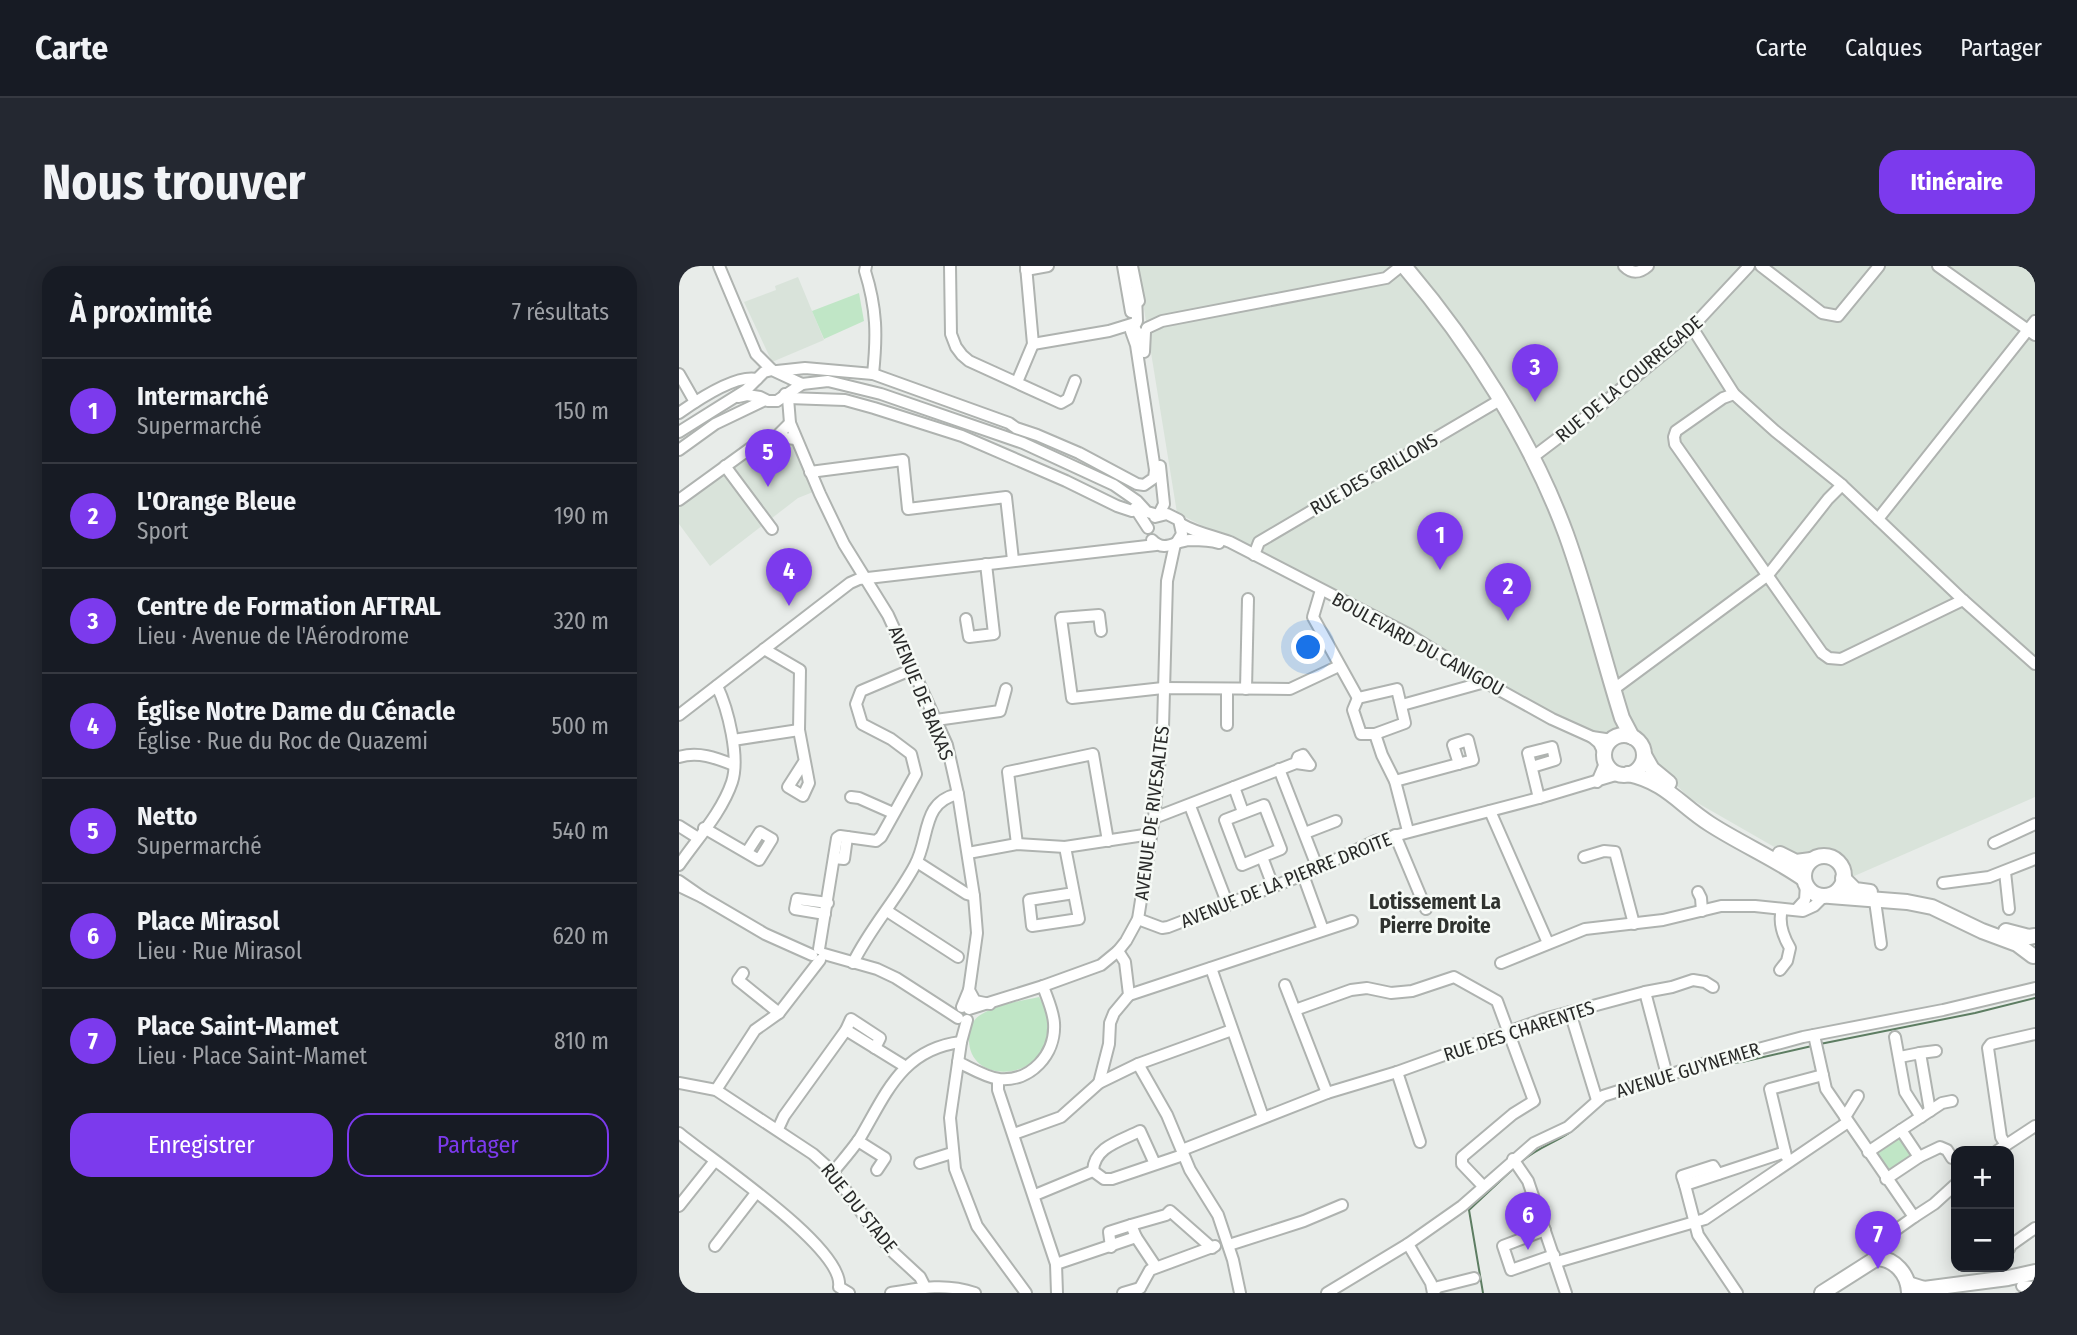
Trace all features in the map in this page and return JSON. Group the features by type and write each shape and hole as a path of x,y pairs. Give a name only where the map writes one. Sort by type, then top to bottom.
{"main road":[{"path":"1402,266 1441,312 1500,400 1533,457 1566,533 1591,608 1622,718 1620,738"},
{"path":"2034,956 2017,944 1982,931 1947,912 1907,902 1827,896 1812,892 1805,882 1709,824 1662,786 1613,771 1605,758 1608,744 1620,738 1640,743 1652,769 1701,810 1790,860 1804,862 1822,857 1833,858 1840,864 1843,878 1850,886 1860,891 1931,898 2006,931 2035,936"},
{"path":"1623,774 1640,768 1644,755"},
{"path":"1805,882 1804,871 1811,860"},
{"path":"1827,896 1838,891 1843,878"},
{"path":"1822,1293 1884,1259 1894,1262 1908,1288 1924,1289 2008,1273 2035,1272"},
{"path":"1960,1293 2031,1285"}],"street":[{"path":"719,266 756,354 756,387 766,400"},
{"path":"950,266 951,334 956,347 969,361 1061,403 1068,399 1075,381"},
{"path":"1017,382 1033,344 1026,268 1048,266"},
{"path":"1123,266 1131,319 1138,326"},
{"path":"1129,547 1139,542 1163,515 1158,444 1138,326 1132,266"},
{"path":"1033,344 1386,278 1402,266"},
{"path":"1624,266 1633,272 1640,272 1648,266"},
{"name":"RUE DE LA COURREGADE","path":"1533,457 1595,410 1692,329 1749,266"},
{"path":"1761,266 1822,313 1831,316 1838,316 1843,312 1879,266"},
{"path":"1878,519 2033,328 1938,266"},
{"path":"864,268 875,309 877,330 873,374"},
{"path":"735,398 764,372 778,373 805,368 873,374 999,419 1079,453 1137,484 1149,484 1154,478 1155,470 1136,345 1138,326"},
{"path":"1692,329 1734,394 1842,485 2035,664"},
{"path":"756,354 787,384 786,395"},
{"path":"778,373 807,383"},
{"path":"679,374 695,402"},
{"path":"679,413 695,402 746,378 757,380"},
{"path":"679,450 715,424 766,400 786,395 807,383 828,381 881,394 1023,443 1114,485 1137,501 1147,512 1163,515 1181,524 1182,534 1176,543 1159,546 1129,547 859,579 850,583 679,715"},
{"path":"1734,394 1723,398 1676,431 1675,444 1822,653 1829,658 1841,659 1963,600"},
{"path":"679,432 707,412 735,398 747,395 766,400"},
{"path":"786,395 845,400 932,426 962,436 1117,506 1132,511 1136,509"},
{"name":"AVENUE DE BAIXAS","path":"786,395 789,421 810,472 844,544 888,615 947,745 968,853 977,933 963,1014"},
{"name":"AVENUE DE BAIXAS","path":"766,400 789,421"},
{"name":"RUE DES GRILLONS","path":"1250,553 1259,542 1500,400"},
{"path":"776,436 789,421"},
{"path":"991,432 1021,449 1121,495 1136,509 1159,546"},
{"path":"679,500 763,439 776,436 796,439"},
{"path":"1074,466 1079,453"},
{"path":"810,472 903,460 908,509 1006,497 1013,560"},
{"path":"725,466 772,529"},
{"path":"1614,689 1768,575 1842,485"},
{"name":"BOULEVARD DU CANIGOU","path":"1181,524 1191,530 1230,542 1408,634 1485,682 1552,719 1592,737 1599,743 1605,758"},
{"name":"BOULEVARD DU CANIGOU","path":"1176,543 1211,541 1250,553"},
{"name":"AVENUE DE RIVESALTES","path":"963,1014 1101,965 1118,951 1138,919 1154,818 1163,727 1169,567 1176,543"},
{"name":"AVENUE DE RIVESALTES","path":"1159,546 1169,567"},
{"path":"966,619 969,637 994,634 986,564"},
{"path":"1321,590 1313,617 1359,698"},
{"path":"1246,689 1248,599"},
{"path":"1101,631 1099,615 1061,618 1072,698 1163,688 1290,689 1339,666"},
{"path":"764,649 800,670 799,730 804,762"},
{"path":"679,1083 716,1090 755,1030 779,1013 817,956 837,838 840,836 876,841 881,837 916,774 911,754 891,739 862,724 856,705 861,691 913,669"},
{"path":"1402,705 1485,682"},
{"path":"679,864 725,797 733,779 733,740 723,697 717,686"},
{"path":"936,720 1000,711 1006,689"},
{"path":"1227,689 1227,725"},
{"path":"1397,689 1405,723 1375,734 1361,734 1353,710 1359,698 1397,689"},
{"path":"733,740 799,730"},
{"path":"1375,734 1395,781 1408,831"},
{"name":"BOULEVARD DU CANIGOU","path":"1592,737 1620,738"},
{"path":"679,757 691,753 717,758 734,765"},
{"path":"1017,844 1008,772 1093,754 1108,841"},
{"path":"1597,782 1605,758"},
{"path":"1154,818 1296,762"},
{"path":"1395,781 1459,764"},
{"path":"1532,767 1539,798"},
{"path":"1279,769 1318,869"},
{"name":"AVENUE DE LA PIERRE DROITE","path":"1138,919 1161,928 1168,927 1318,869 1375,841 1623,774"},
{"path":"1234,787 1243,812"},
{"path":"853,963 917,862 935,807 944,798 958,794"},
{"path":"851,797 893,813"},
{"path":"1264,805 1281,849 1262,857 1242,865 1225,820 1264,805"},
{"path":"1190,806 1228,905"},
{"path":"1490,811 1548,943"},
{"path":"1305,833 1336,821"},
{"path":"1994,843 2035,824"},
{"path":"679,826 747,852"},
{"path":"968,853 1017,844 1065,847 1151,834"},
{"path":"1395,835 1426,909"},
{"path":"1065,847 1074,893 1079,919 1032,926 1029,900 1074,893"},
{"path":"1584,857 1604,851 1615,852 1634,924"},
{"path":"1262,857 1273,886"},
{"path":"1943,883 1989,877 2035,859"},
{"path":"917,862 974,896"},
{"path":"2005,872 2013,903"},
{"path":"1303,875 1323,930"},
{"path":"957,887 972,881"},
{"path":"1797,910 1805,900 1805,882"},
{"path":"679,883 749,923 817,956 877,969 941,1006 963,1014 950,1118 952,1153 961,1188 977,1226 1026,1293"},
{"path":"1697,892 1701,898 1702,911"},
{"path":"1501,963 1585,929 1634,924 1721,906 1808,910 1827,896"},
{"path":"1875,901 1881,944"},
{"path":"1780,970 1787,961 1790,948 1783,937 1780,917 1782,909"},
{"path":"887,911 958,957 974,960"},
{"path":"1099,1083 1109,1044 1110,1023 1114,1013 1129,995 1352,920"},
{"path":"1118,951 1125,962 1129,995"},
{"path":"1211,968 1263,1117"},
{"path":"743,973 738,980 779,1013"},
{"path":"1296,1010 1351,990 1367,988 1391,993 1412,991 1454,977 1497,1001 1534,1101 1513,1114 1462,1157 1462,1164 1483,1186"},
{"name":"AVENUE GUYNEMER","path":"1327,1293 1355,1280 1462,1206 1483,1186 1516,1163 1534,1143 1568,1127 1597,1100 1667,1075 2030,989 2035,978"},
{"name":"RUE DES CHARENTES","path":"1093,1171 1104,1179 1112,1179 1156,1164 1263,1117 1327,1093 1397,1072 1544,1019 1693,980 1713,986"},
{"path":"1285,985 1327,1093"},
{"path":"958,1062 998,1079 1008,1079 1034,1069 1050,1049 1054,1024 1043,986"},
{"path":"969,990 975,1001 987,1005"},
{"path":"1645,992 1667,1075"},
{"path":"1570,1012 1597,1100"},
{"path":"778,1129 784,1116 846,1030 906,1067"},
{"path":"1014,1134 1061,1117 1099,1083 1138,1064 1232,1031"},
{"path":"2001,1146 1988,1048 1991,1044 2035,1034"},
{"path":"1895,1037 1905,1092 1926,1114"},
{"path":"1816,1041 1826,1089 1914,1217"},
{"path":"833,1172 859,1140 884,1093 906,1067 933,1048 961,1042"},
{"path":"1900,1057 1936,1051"},
{"path":"1920,1053 1926,1114"},
{"path":"1138,1064 1167,1115 1182,1153 1218,1215 1240,1293"},
{"path":"1397,1072 1420,1142"},
{"path":"1786,1157 1770,1089 1823,1075"},
{"path":"998,1079 998,1090 1056,1264 1058,1293"},
{"name":"RUE DU STADE","path":"716,1090 778,1129 833,1172 866,1219 894,1253 920,1277 925,1287"},
{"path":"1545,1230 1503,1245 1511,1270 1705,1219 1786,1157 1846,1119 1858,1096"},
{"path":"1868,1152 1943,1103 1952,1101"},
{"path":"2004,1146 2035,1126"},
{"path":"1901,1130 1919,1157"},
{"path":"1035,1195 1093,1171 1094,1160 1099,1152 1140,1131 1156,1164"},
{"path":"679,1133 815,1241 839,1274 840,1291"},
{"path":"859,1140 884,1158 877,1170"},
{"path":"1886,1179 1919,1157 1940,1147 1947,1150 1951,1156"},
{"path":"920,1163 952,1153"},
{"path":"1737,1293 1698,1235 1685,1185 1786,1157"},
{"path":"679,1206 714,1162"},
{"path":"1516,1163 1528,1181 1566,1293"},
{"path":"1884,1259 1890,1234 1934,1204 1951,1189"},
{"path":"715,1246 756,1193"},
{"path":"1123,1293 1140,1290 1150,1270 1156,1267 1304,1221 1342,1205"},
{"path":"1111,1247 1109,1232 1170,1212 1212,1248"},
{"path":"1131,1225 1156,1267"},
{"path":"2014,1243 2035,1228"},
{"path":"1056,1264 1136,1237"},
{"path":"1408,1244 1431,1283 1433,1293"},
{"path":"1433,1293 1438,1287 1475,1278"},
{"path":"891,1293 937,1285 975,1293"}],"shaded area":[{"path":"1137,266 2035,266 2035,797 1852,877 1844,859 1831,853 1824,852 1797,860 1689,798 1649,751 1598,736 1545,711 1406,628 1177,513"},
{"path":"798,277 824,340 772,362 744,302 776,290 775,286"},
{"path":"791,433 813,492 798,498 710,566 679,524 679,501 763,440"}],"green space":[{"path":"859,293 864,321 824,339 812,311"},
{"path":"1039,997 1049,1024 1047,1042 1040,1055 1029,1065 1002,1072 989,1069 978,1062 971,1051 969,1036 971,1026 977,1018 1002,1005"},
{"path":"1897,1138 1904,1141 1912,1156 1889,1170 1880,1160 1879,1152"}],"waterway":[{"path":"1820,1044 1975,1013 2035,998"},
{"path":"1721,1064 1742,1062 1812,1046"},
{"path":"1618,1097 1712,1067"},
{"path":"1597,1108 1606,1101"},
{"path":"1521,1162 1570,1132 1585,1119"},
{"path":"1483,1293 1469,1210 1514,1168"}],"place":[{"name":"Centre de Formation AFTRAL","path":"1535,402"},
{"name":"Netto","path":"768,487"},
{"name":"Intermarché","path":"1440,570"},
{"name":"Église Notre Dame du Cénacle","path":"789,606"},
{"name":"L'Orange Bleue","path":"1508,621"},
{"name":"Place Mirasol","path":"1528,1250"},
{"name":"Place Saint-Mamet","path":"1878,1269"}],"district":[{"name":"Lotissement La Pierre Droite","path":"1435,914"}]}
